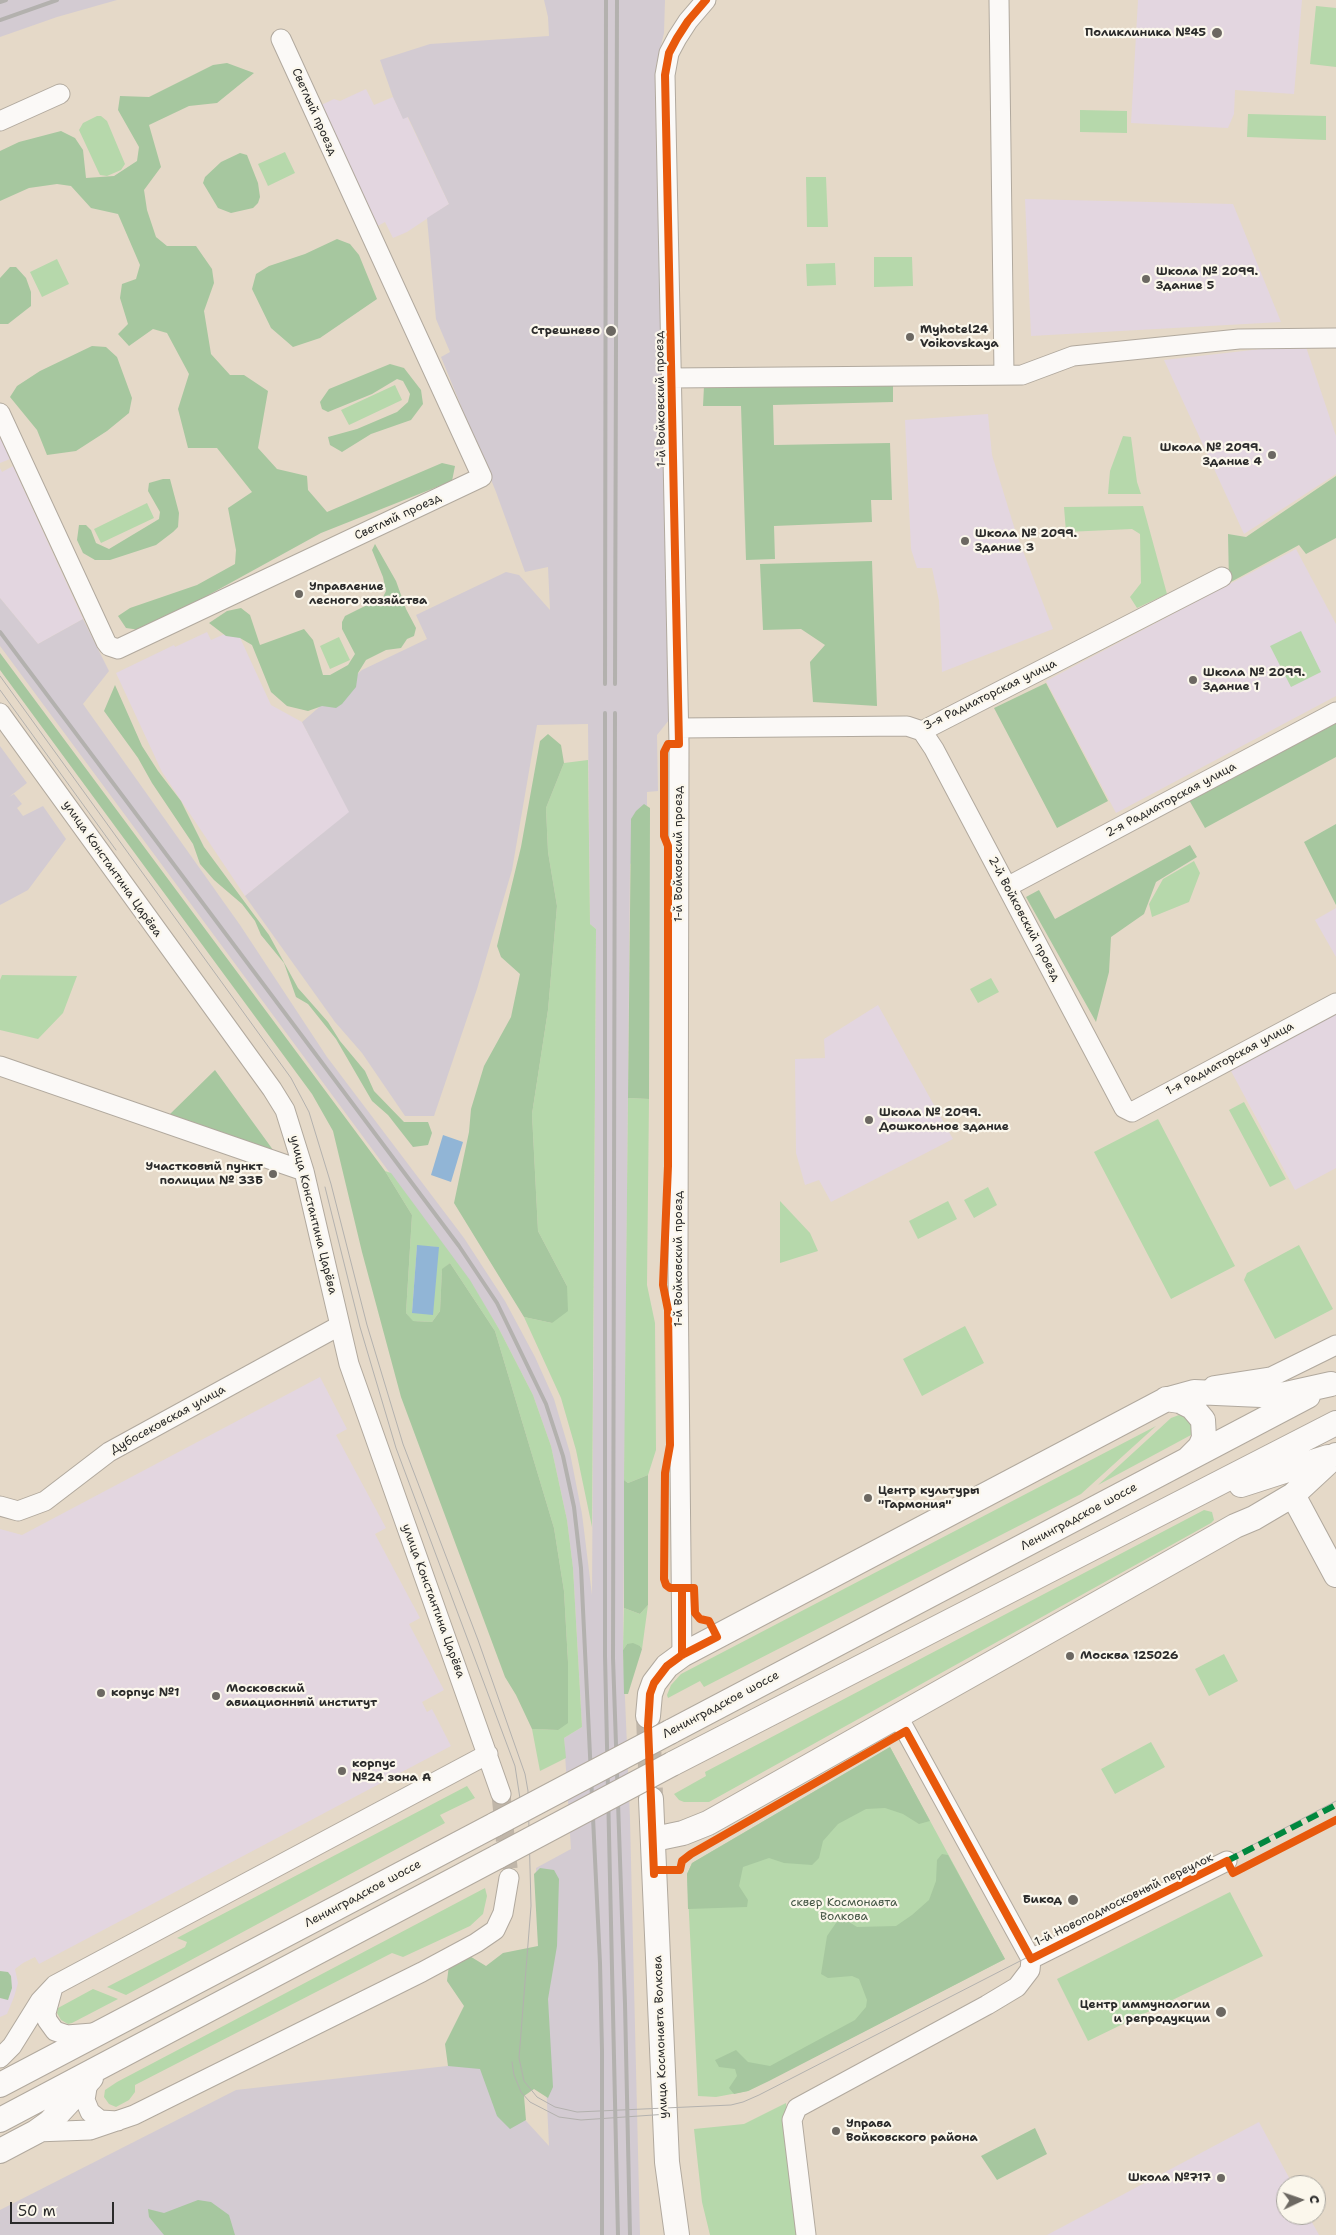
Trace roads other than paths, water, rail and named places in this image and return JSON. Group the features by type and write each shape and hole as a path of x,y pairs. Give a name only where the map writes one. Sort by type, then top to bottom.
{"main road":[{"path":"648,1716 650,1694 654,1683 667,1666 682,1655 1166,1399 1194,1392 1286,1394 1333,1383"},
{"name":"Ленинградское шоссе","path":"0,2085 1333,1383"},
{"path":"1166,1399 1192,1407 1203,1420 1204,1438 1200,1447 1188,1459"},
{"path":"0,2120 95,2074 672,1764 1336,1423"},
{"path":"1196,1496 1230,1488 1336,1454"},
{"path":"653,1838 664,1838 708,1823 1235,1526 1254,1518 1293,1494 1336,1454"},
{"path":"1230,1488 1244,1493 1247,1498 1246,1510 1235,1526"},
{"path":"1293,1494 1336,1575"},
{"name":"улица Космонавта Волкова","path":"651,1799 666,2162 677,2235"},
{"path":"0,2151 36,2132 50,2122 95,2074"}],"street":[{"name":"1-й Войковский проезд","path":"682,1655 678,1271 679,728 665,75 669,53 688,21 706,0"},
{"path":"999,0 1004,374"},
{"name":"Светлый проезд","path":"0,413 106,642 109,646 118,649 482,477 281,39"},
{"path":"0,121 60,94"},
{"path":"671,378 1022,375 1073,356 1239,339 1336,338"},
{"name":"3-я Радиаторская улица","path":"679,728 907,726 922,731 1222,576"},
{"name":"2-я Радиаторская улица","path":"1007,887 1336,712"},
{"name":"улица Константина Царёва","path":"0,713 272,1089 288,1118 304,1171 339,1326 359,1395 501,1794"},
{"name":"2-й Войковский проезд","path":"922,731 934,749 1124,1108"},
{"name":"1-я Радиаторская улица","path":"1124,1108 1132,1112 1336,1003"},
{"path":"0,1066 304,1171"},
{"name":"Дубосековская улица","path":"0,1506 18,1511 45,1501 109,1452 339,1326"},
{"path":"1194,1392 1232,1382 1271,1377 1336,1345"},
{"path":"897,1715 1031,1959"},
{"path":"0,2058 12,2046 40,2001 55,1985 488,1754"},
{"name":"1-й Новоподмосковный переулок","path":"806,2235 792,2120 797,2108 1017,1987 1030,1970 1031,1959 1228,1861"},
{"path":"36,2132 90,2130 124,2119 405,1981 488,1936 499,1923 503,1913 508,1878"},
{"path":"55,1985 49,1995 46,2013 51,2026 67,2036 101,2032"},
{"path":"95,2074 85,2100 94,2117 107,2122 124,2119"}],"water":[{"path":"443,1135 463,1142 451,1182 431,1175"},
{"path":"417,1245 439,1247 433,1315 412,1313"}],"tunnel":[{"path":"648,1716 651,1794"},
{"path":"501,1794 509,1878"}],"tram line":[{"path":"0,676 291,1078 309,1112 331,1184 367,1325 403,1444 478,1640 525,1774 528,1791 531,1906 519,2058 524,2081 537,2097 555,2107 577,2112 731,2105 743,2102 1226,1859 1336,1801"},
{"path":"0,690 116,850"},
{"path":"325,1187 360,1327 396,1448 515,1766 521,1805"},
{"path":"512,2062 514,2075 521,2092 530,2102 559,2117 581,2120 668,2114"}],"railway":[{"path":"0,2 6,0"},
{"path":"0,20 57,0"},
{"path":"605,684 606,0"},
{"path":"615,684 617,0"},
{"path":"0,632 459,1246 497,1303 546,1404 563,1456 574,1507 581,1568 600,1963 602,2235"},
{"path":"605,713 605,1656 618,2235"},
{"path":"615,713 613,1658 625,2004 630,2235"}],"place":[{"name":"Поликлиника №45","path":"1217,33"},
{"name":"Школа № 2099. Здание 5","path":"1146,279"},
{"name":"Стрешнево","path":"611,331"},
{"name":"Myhotel24 Voikovskaya","path":"910,337"},
{"name":"Школа № 2099. Здание 4","path":"1272,455"},
{"name":"Школа № 2099. Здание 3","path":"965,541"},
{"name":"Управление лесного хозяйства","path":"299,594"},
{"name":"Школа № 2099. Здание 1","path":"1193,680"},
{"name":"Школа № 2099. Дошкольное здание","path":"869,1120"},
{"name":"Участковый пункт полиции № 33Б","path":"273,1174"},
{"name":"Центр культуры \"Гармония\"","path":"868,1498"},
{"name":"Москва 125026","path":"1070,1656"},
{"name":"корпус №1","path":"101,1693"},
{"name":"Московский авиационный институт","path":"216,1696"},
{"name":"корпус №24 зона А","path":"342,1771"},
{"name":"Бикод","path":"1073,1900"},
{"name":"Центр иммунологии и репродукции","path":"1221,2012"},
{"name":"Управа Войковского района","path":"836,2131"},
{"name":"Школа №717","path":"1221,2178"}],"park label":[{"name":"сквер Космонавта Волкова","path":"844,1910"}]}
